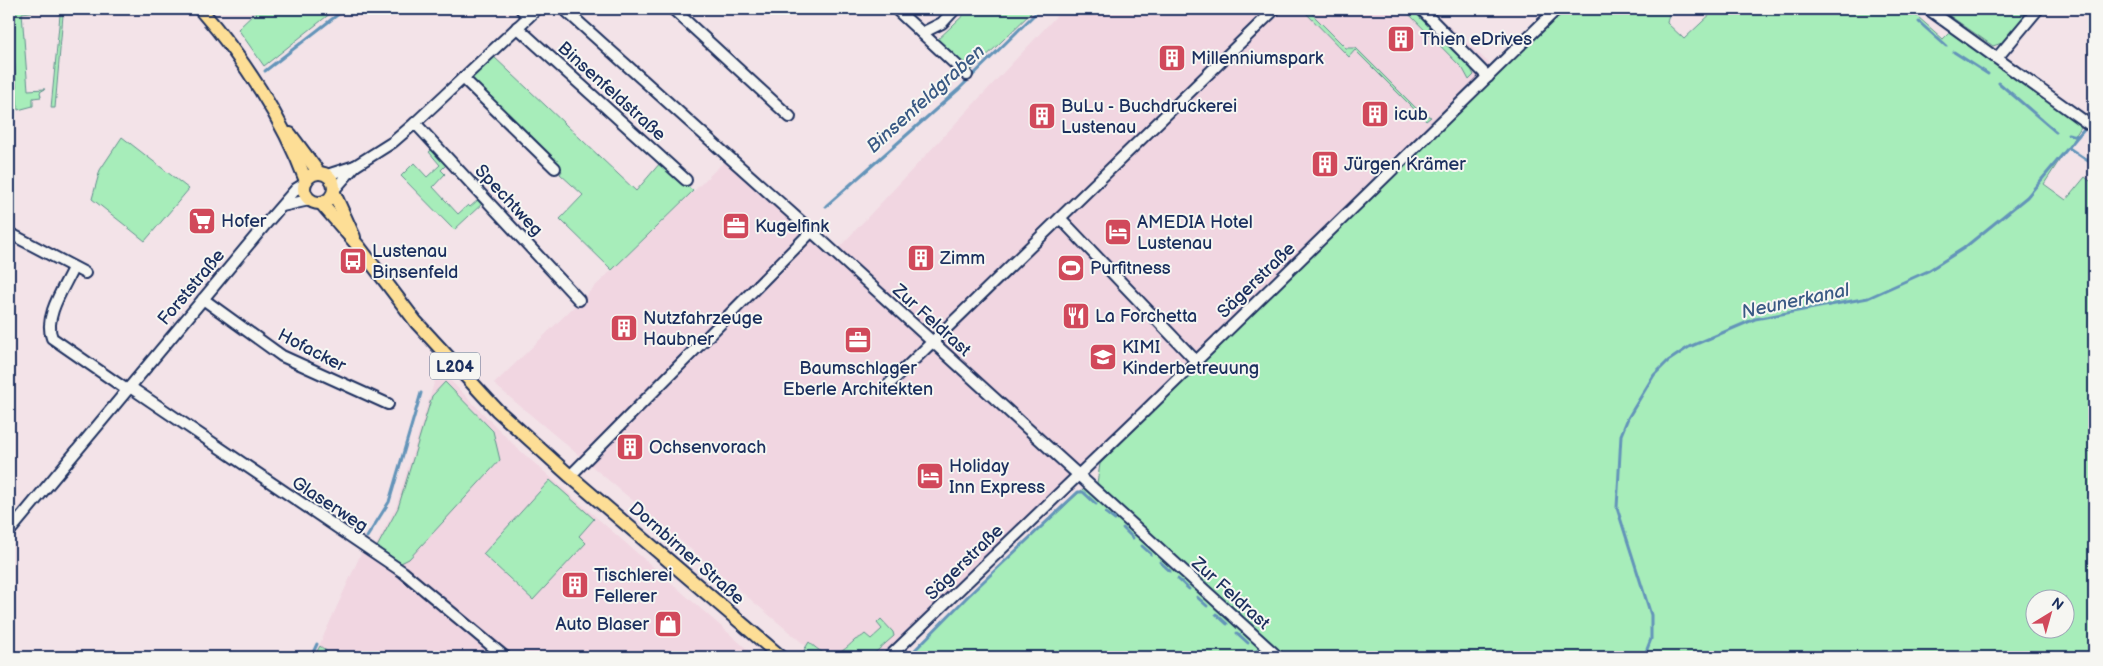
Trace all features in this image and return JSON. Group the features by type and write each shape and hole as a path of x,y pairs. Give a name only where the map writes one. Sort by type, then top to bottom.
{"main road":[{"name":"Dornbirner Straße","path":"200,9 231,47 272,110 323,174 331,179 334,191 360,248"},
{"name":"Dornbirner Straße","path":"272,110 305,183 304,192 360,248 411,316 457,369 518,430 781,657"},
{"path":"305,183 309,177 323,174"},
{"path":"315,202 331,198 334,191"}],"street":[{"path":"521,9 528,17"},
{"path":"334,191 356,166 393,142 415,123 537,9"},
{"name":"Zur Feldrast","path":"564,9 1278,657"},
{"path":"673,9 790,117"},
{"path":"896,9 968,75"},
{"path":"922,33 942,24 955,9"},
{"path":"886,387 1275,9"},
{"path":"1421,9 1488,77"},
{"name":"Sägerstraße","path":"889,657 1557,9"},
{"path":"1928,9 2094,128"},
{"path":"1997,58 2038,9"},
{"name":"Binsenfeldstraße","path":"517,27 686,180"},
{"path":"463,78 555,168"},
{"name":"Spechtweg","path":"415,123 579,300"},
{"path":"323,174 356,166"},
{"name":"Forststraße","path":"9,532 296,189 305,183"},
{"path":"282,206 315,202"},
{"path":"1060,218 1196,361"},
{"path":"570,476 811,232"},
{"path":"9,233 85,273"},
{"path":"73,268 52,317 50,326 52,338 128,388"},
{"name":"Hofacker","path":"203,299 282,356 388,404"},
{"name":"Glaserweg","path":"128,388 403,572 505,657"}],"shaded area":[{"path":"1063,9 1430,9 1489,63 1493,74 889,657 819,657 494,384 729,157 834,253"},
{"path":"443,373 516,447 756,657 314,657 363,549 375,547 396,507 435,380"}],"green space":[{"path":"39,9 39,11 22,13 28,90 45,89 40,92 41,97 33,98 33,106 18,110 11,13 16,10"},
{"path":"52,9 63,9 55,108 51,108 60,15"},
{"path":"259,9 336,9 264,66 238,29"},
{"path":"970,9 1035,9 970,72 936,41"},
{"path":"1302,9 1307,9 1346,48 1356,48 1421,113 1431,117 1426,121 1355,50 1349,57"},
{"path":"1404,9 1413,9 1470,67 1474,75 1469,80 1463,69"},
{"path":"1561,9 1670,9 1667,23 1684,39 1716,9 1909,9 1943,39 1950,32 1991,57 2083,124 2044,184 2066,200 2085,177 2094,184 2094,657 1284,657 1097,483 1100,464"},
{"path":"1940,9 2032,9 2002,43 1993,46"},
{"path":"493,56 636,191 661,162 693,191 612,270 560,219 583,195 560,174 562,171 472,83 470,78"},
{"path":"122,137 189,189 145,241 92,199 100,170"},
{"path":"434,148 448,163 441,170 445,174 433,187 458,214 468,205 470,207 479,199 484,202 454,230 401,176 414,163 427,177 440,165 429,152"},
{"path":"445,382 493,431 500,460 409,559 401,563 377,547 398,508 432,396"},
{"path":"550,480 594,519 579,536 586,543 533,600 483,554"},
{"path":"1084,488 1273,657 908,657 968,596"},
{"path":"881,619 893,632 894,636 870,657 813,657 804,650 809,642 822,652 833,655 838,654 865,634 871,639 882,629 877,623"},
{"path":"320,646 334,657 314,657"}],"waterway":[{"path":"265,71 345,9"},
{"name":"Binsenfeldgraben","path":"826,206 959,89 1040,9"},
{"path":"1903,9 1911,15"},
{"path":"1919,22 1946,46"},
{"path":"1954,52 1988,74"},
{"path":"1999,83 2056,132"},
{"name":"Neunerkanal","path":"1644,657 1651,639 1651,615 1617,508 1621,435 1628,418 1654,375 1668,361 1689,347 1755,319 1868,298 1928,271 1964,248 2027,197 2094,117"},
{"path":"2068,134 2078,136"},
{"path":"2069,148 2094,165"},
{"path":"367,537 389,502 421,393"},
{"path":"908,657 968,596 1078,492 1083,492 1096,504"},
{"path":"1106,513 1115,520"},
{"path":"1123,528 1133,538"},
{"path":"1142,546 1151,554"},
{"path":"1160,562 1170,571"},
{"path":"1178,579 1189,589"},
{"path":"1197,597 1207,606"},
{"path":"1216,614 1227,624"},
{"path":"1237,633 1248,643"},
{"path":"311,657 317,644"},
{"path":"1257,651 1263,657"}],"place":[{"name":"Thien eDrives","path":"1401,39"},
{"name":"Millenniumspark","path":"1172,58"},
{"name":"icub","path":"1375,114"},
{"name":"BuLu - Buchdruckerei Lustenau","path":"1042,116"},
{"name":"Jürgen Krämer","path":"1325,164"},
{"name":"Hofer","path":"202,221"},
{"name":"Kugelfink","path":"736,226"},
{"name":"AMEDIA Hotel Lustenau","path":"1118,232"},
{"name":"Zimm","path":"921,258"},
{"name":"Lustenau Binsenfeld","path":"353,261"},
{"name":"Purfitness","path":"1071,268"},
{"name":"La Forchetta","path":"1076,316"},
{"name":"Nutzfahrzeuge Haubner","path":"624,328"},
{"name":"Baumschlager Eberle Architekten","path":"858,340"},
{"name":"KIMI Kinderbetreuung","path":"1103,357"},
{"name":"Ochsenvorach","path":"630,447"},
{"name":"Holiday Inn Express","path":"930,476"},
{"name":"Tischlerei Fellerer","path":"575,585"},
{"name":"Auto Blaser","path":"668,624"}]}
